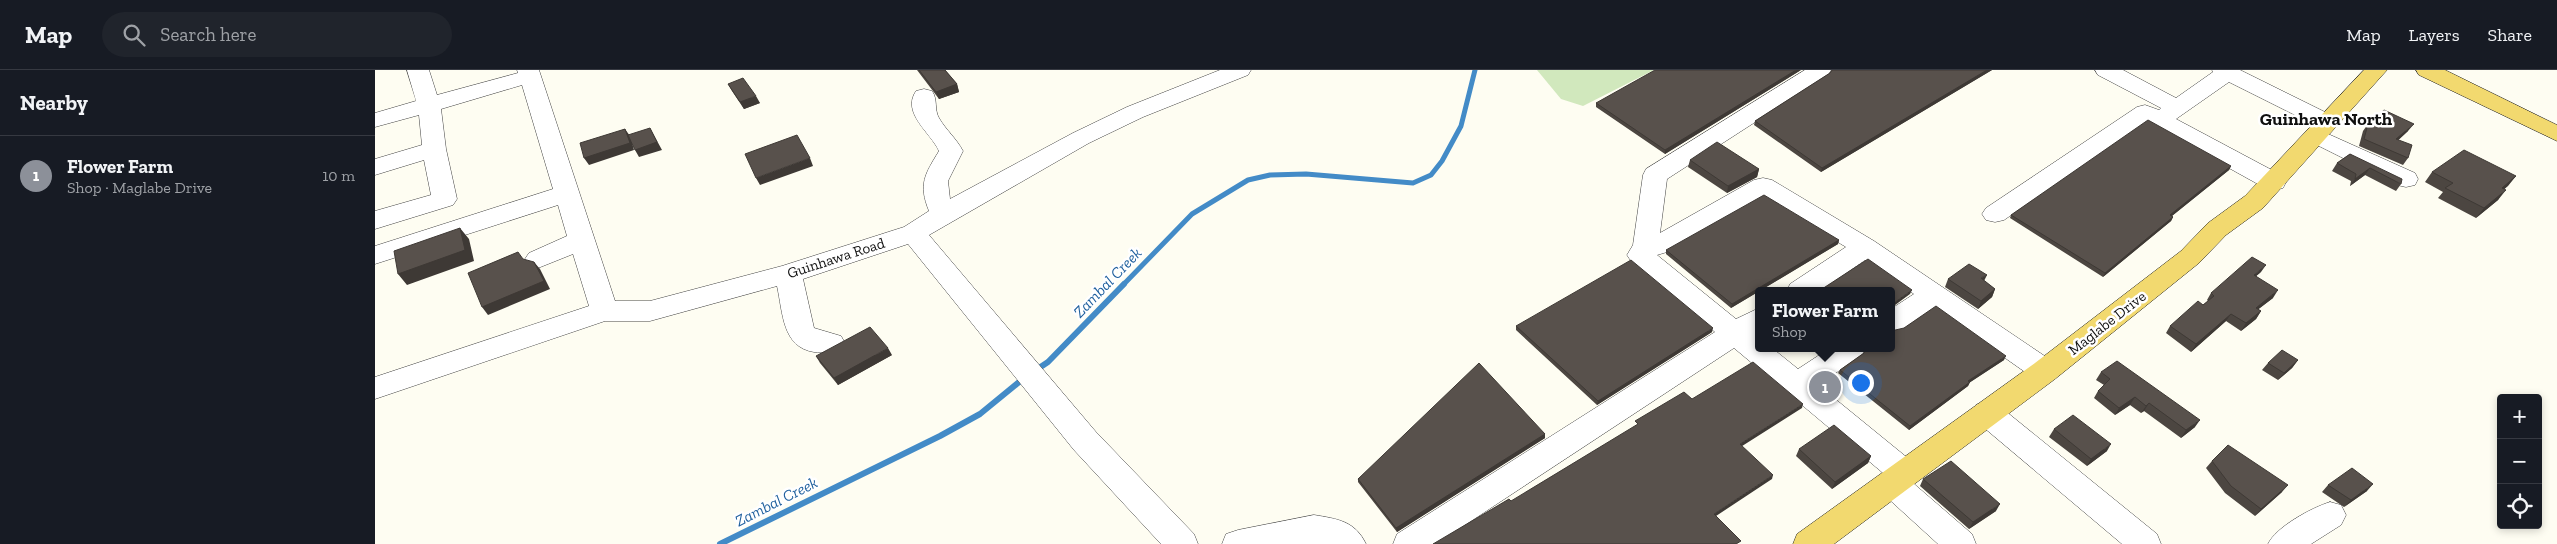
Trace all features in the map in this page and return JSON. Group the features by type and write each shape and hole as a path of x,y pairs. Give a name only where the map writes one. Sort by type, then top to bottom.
{"main road":[{"name":"Maglabe Drive","path":"1809,544 2045,371 2190,257 2217,229 2254,202 2274,182 2376,70"},
{"path":"2427,70 2557,134"}],"street":[{"path":"375,220 444,199 434,149 429,105 418,70"},
{"name":"Guinhawa Road","path":"375,388 604,311 650,311 788,274 913,233 943,214 1081,138 1135,112 1240,70"},
{"path":"1409,544 1747,326 1640,254 1646,245 1655,175 1820,70"},
{"path":"2106,70 2274,182"},
{"path":"1995,214 2145,112 2168,113 2225,71 2406,179"},
{"path":"375,120 529,73 604,311"},
{"path":"924,96 923,112 926,119 947,140 951,150 935,178 934,196 943,214"},
{"path":"375,167 434,149"},
{"path":"1646,245 1658,246 1763,186 1865,247 2045,371"},
{"path":"375,255 566,194"},
{"path":"913,233 1048,399 1182,544"},
{"path":"539,259 581,240"},
{"path":"1806,287 1865,247"},
{"path":"788,274 801,334 812,341 831,342"},
{"path":"1895,320 1933,295"},
{"path":"1770,352 1798,384 1898,478 1960,544"},
{"path":"1798,384 1846,352"},
{"path":"1987,413 2145,544"},
{"path":"2284,544 2330,515"},
{"path":"1238,544 1314,529 1339,534 1350,544"}],"green space":[{"path":"1537,70 1654,70 1583,106 1561,99"}],"building":[{"path":"919,70 945,70 957,84 936,92"},
{"path":"1655,70 1796,70 1665,150 1596,103"},
{"path":"1832,70 1987,70 1822,168 1755,121"},
{"path":"743,78 756,96 740,102 728,84"},
{"path":"2384,110 2414,124 2396,139 2412,145 2408,158 2364,139 2368,124"},
{"path":"2148,120 2231,166 2170,215 2173,217 2105,273 2011,215"},
{"path":"650,128 657,142 635,150 628,135"},
{"path":"625,129 630,143 584,158 580,143"},
{"path":"797,135 810,158 756,178 745,154"},
{"path":"1717,142 1759,169 1728,186 1690,160"},
{"path":"2464,150 2516,176 2502,188 2506,190 2484,208 2445,188 2453,183 2432,172"},
{"path":"2350,154 2402,179 2401,184 2370,168 2355,179 2356,174 2337,163"},
{"path":"1764,195 1839,240 1760,287 1755,287 1755,290 1732,304 1666,250"},
{"path":"460,228 465,250 398,274 394,251"},
{"path":"518,252 523,259 534,262 544,281 482,307 468,273"},
{"path":"2252,257 2266,265 2254,275 2278,290 2256,308 2261,311 2246,323 2231,314 2196,344 2170,326 2198,301 2203,305 2214,296 2211,293"},
{"path":"1868,259 1912,290 1895,302 1895,287 1825,287"},
{"path":"1631,260 1713,328 1598,401 1516,326"},
{"path":"1969,264 1987,275 1981,278 1995,289 1981,301 1948,279"},
{"path":"1936,306 2006,356 1968,381 1970,382 1910,426 1840,370 1864,353 1895,352 1895,330 1904,328"},
{"path":"870,327 888,348 834,378 816,356"},
{"path":"2282,350 2298,360 2284,373 2268,363"},
{"path":"2117,361 2200,420 2186,430 2149,403 2146,406 2135,397 2119,408 2098,391 2110,379 2101,372"},
{"path":"1753,362 1803,404 1740,444 1773,475 1714,514 1741,541 1736,544 1433,544 1509,499 1511,501 1638,424 1635,421 1684,392 1692,399"},
{"path":"1479,363 1545,434 1396,528 1358,479"},
{"path":"2073,415 2111,444 2091,459 2054,429"},
{"path":"1834,425 1871,456 1835,482 1799,449"},
{"path":"2228,445 2288,485 2261,509 2231,486 2212,461"},
{"path":"1951,461 2000,504 1973,522 1923,479"},
{"path":"2352,468 2373,484 2351,500 2328,485"}],"waterway":[{"name":"Zambal Creek","path":"1123,285 1192,214 1248,180 1270,175 1306,174 1413,183 1431,175 1442,161 1461,126 1475,70"},
{"name":"Zambal Creek","path":"1036,370 1048,362 1124,284"},
{"name":"Zambal Creek","path":"720,544 940,436 980,414 1024,378"}],"place":[{"name":"Flower Farm","path":"1825,387"}],"district":[{"name":"Guinhawa North","path":"2326,119"}]}
